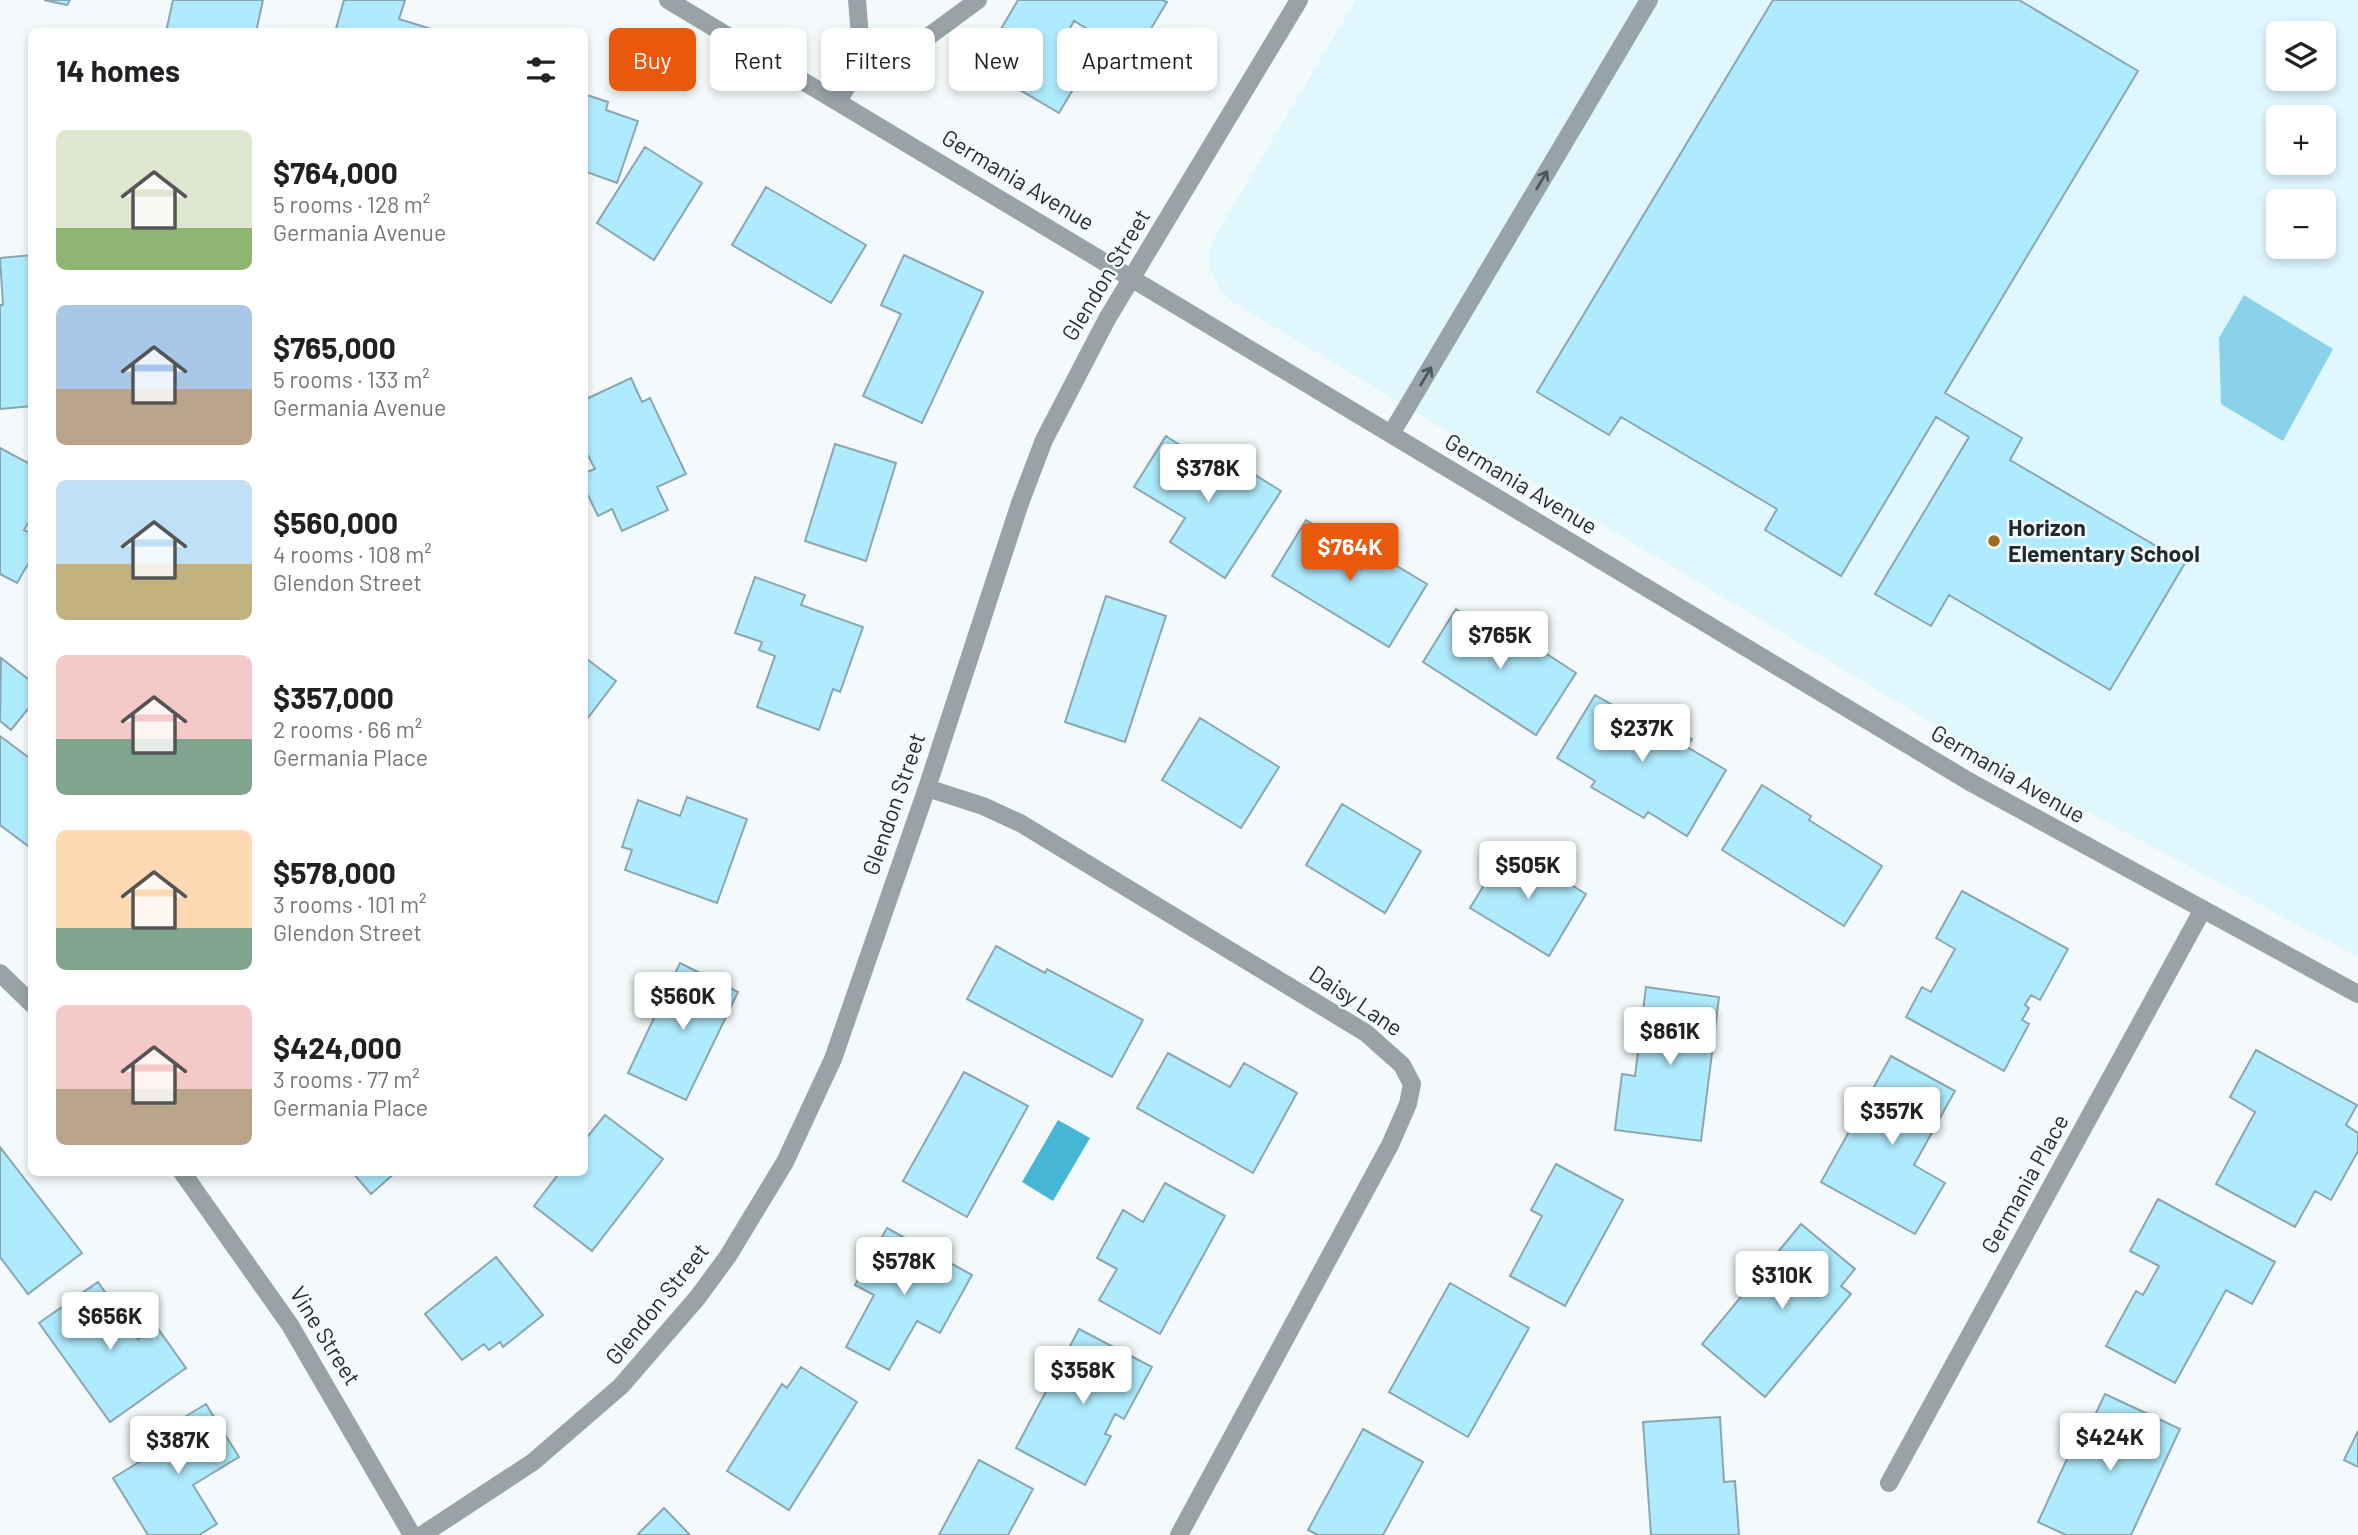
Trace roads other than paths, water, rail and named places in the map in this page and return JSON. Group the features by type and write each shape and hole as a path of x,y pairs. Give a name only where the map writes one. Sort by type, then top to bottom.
{"street":[{"name":"Germania Avenue","path":"668,0 1970,782 2358,994"},
{"path":"858,0 860,28"},
{"path":"935,32 978,0"},
{"name":"Glendon Street","path":"422,1535 533,1462 621,1386 669,1334 728,1256 785,1162 833,1059 927,788 1031,470 1072,382 1299,0"},
{"path":"1391,434 1649,0"},
{"path":"838,101 844,91"},
{"name":"Daisy Lane","path":"927,788 983,806 1020,823 1354,1026 1385,1047 1402,1065 1412,1084 1404,1114 1390,1145 1179,1535"},
{"name":"Germania Place","path":"1889,1483 2203,909"},
{"path":"0,973 28,1000"},
{"name":"Vine Street","path":"185,1176 290,1325 412,1535"}],"place":[{"name":"Horizon Elementary School","path":"1994,541"}]}
